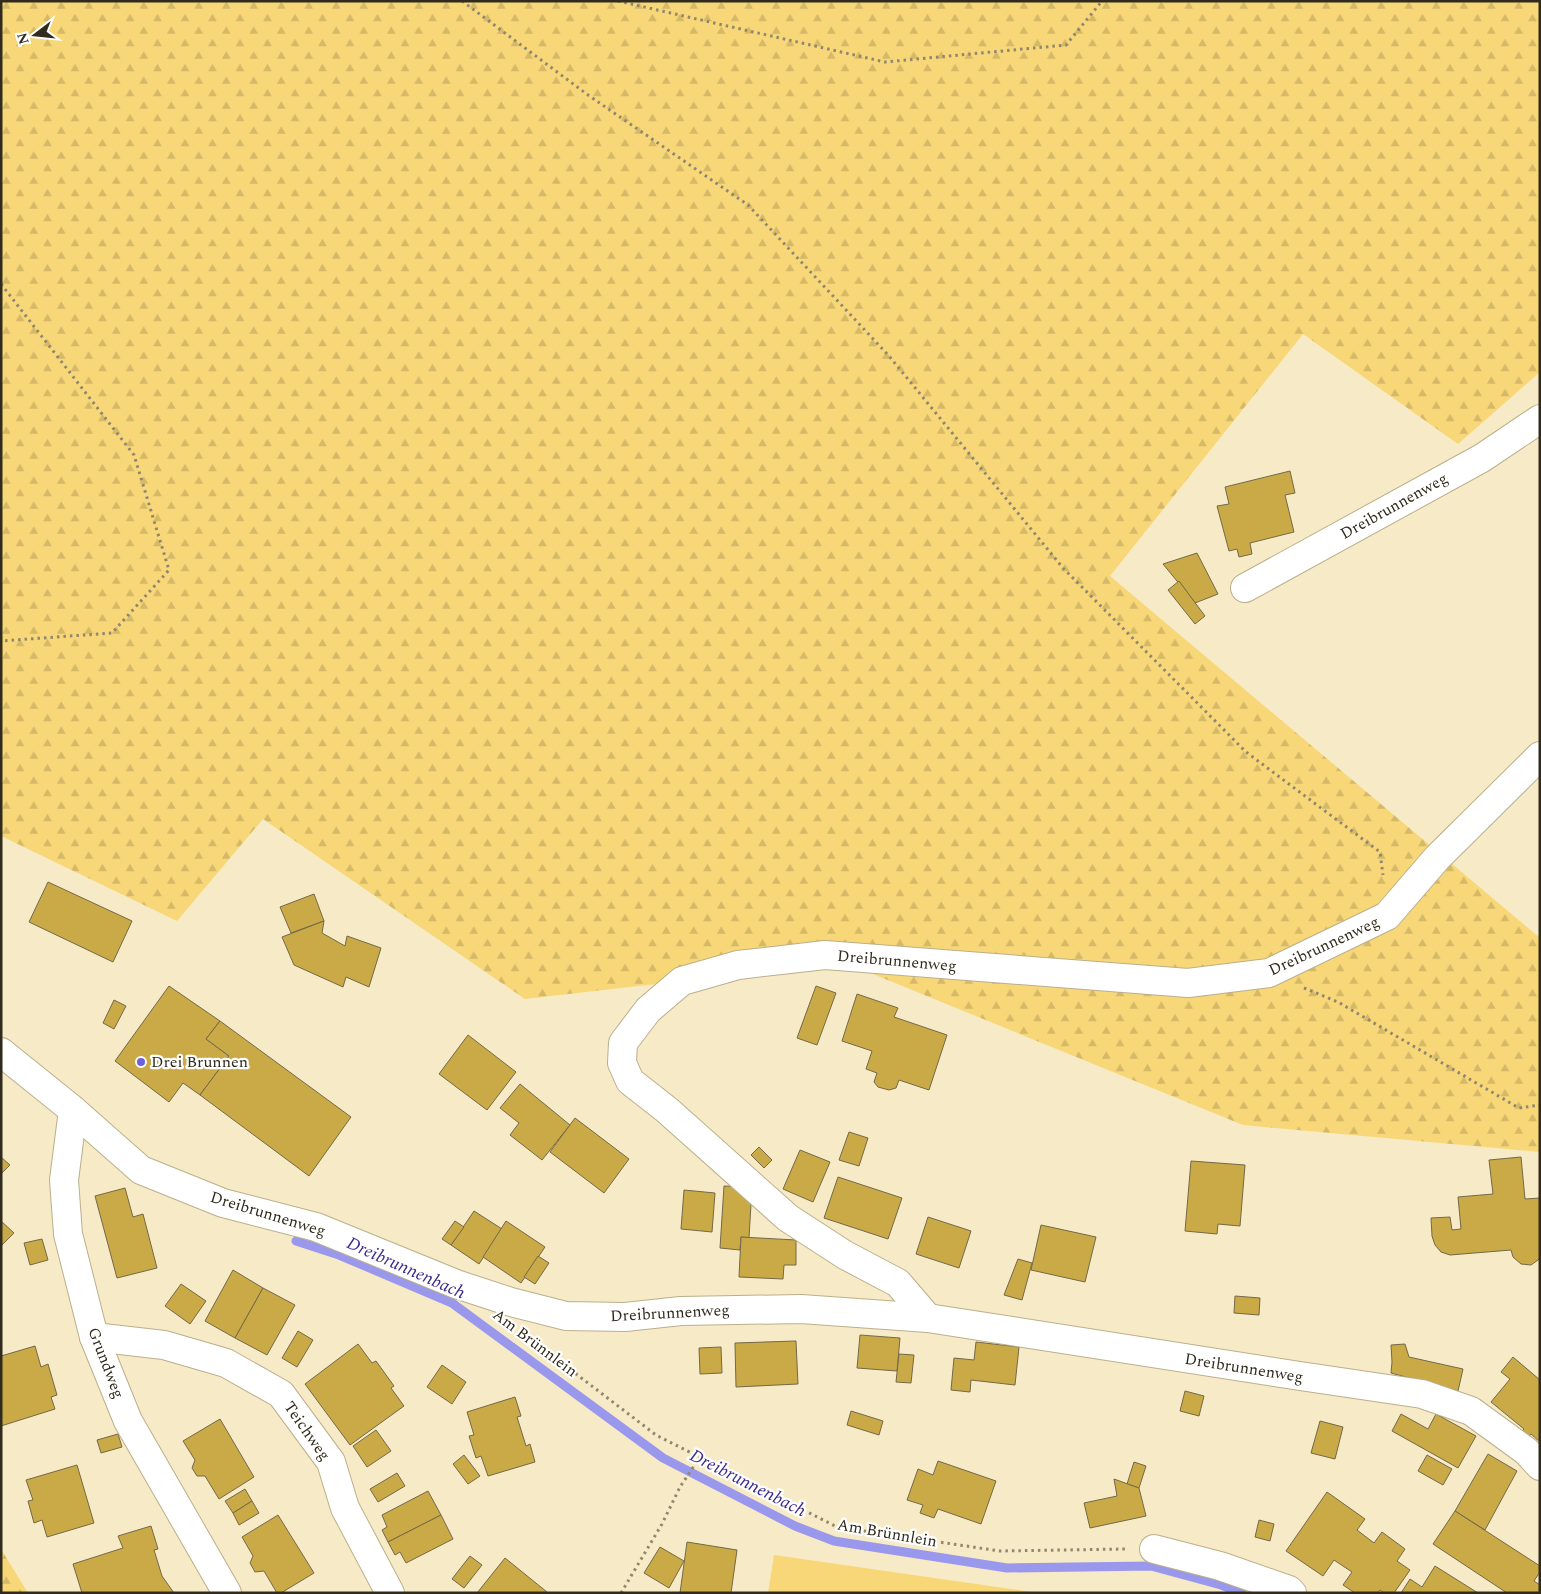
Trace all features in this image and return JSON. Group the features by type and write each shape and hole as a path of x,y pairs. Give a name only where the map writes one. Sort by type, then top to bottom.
{"street":[{"name":"Dreibrunnenweg","path":"1245,588 1482,458 1540,419"},
{"name":"Dreibrunnenweg","path":"928,1318 898,1283 844,1255 788,1218 668,1110 630,1082 622,1063 623,1043 648,1010 682,981 738,965 825,954 1188,983 1269,973 1387,916 1437,858 1540,756"},
{"name":"Dreibrunnenweg","path":"1,1052 73,1110 141,1170 223,1203 316,1227 474,1290 511,1302 566,1316 625,1317 681,1311 801,1310 928,1318 1422,1394 1471,1412 1526,1451 1540,1466"},
{"name":"Grundweg","path":"73,1110 64,1180 68,1234 94,1337 128,1421 227,1593"},
{"name":"Teichweg","path":"94,1337 164,1345 226,1363 281,1394 331,1462 345,1508 390,1593"},
{"path":"1154,1549 1220,1566 1289,1590 1292,1593"}],"path":[{"path":"462,1 588,94 748,205 889,356 1063,568 1246,752 1380,852 1387,916"},
{"path":"618,1 885,62 1066,46 1102,1"},
{"path":"1,284 134,455 169,570 112,633 1,642"},
{"path":"1269,973 1338,1002 1519,1108 1540,1105"},
{"name":"Am Brünnlein","path":"525,1336 656,1435 837,1527 1000,1551 1154,1549"},
{"path":"621,1593 662,1524 680,1488 700,1457"}],"green space":[{"path":"1,1 1540,1 1540,372 1458,444 1303,334 1110,576 1540,938 1540,1152 1243,1125 819,952 682,981 525,999 263,819 177,921 1,836"},
{"path":"1,1549 28,1593 1,1593"},
{"path":"774,1555 1039,1593 768,1593"}],"building":[{"path":"1290,471 1295,493 1285,495 1294,532 1250,543 1252,554 1239,557 1237,549 1229,551 1217,506 1229,504 1225,487"},
{"path":"1197,553 1218,594 1195,603 1163,564"},
{"path":"1179,581 1205,616 1195,624 1168,590"},
{"path":"48,882 132,921 113,962 29,922"},
{"path":"314,894 324,921 291,933 280,907"},
{"path":"324,921 322,933 345,946 347,936 381,948 369,987 346,977 343,987 294,965 282,937"},
{"path":"169,986 220,1021 206,1039 229,1056 200,1095 183,1083 169,1102 115,1061"},
{"path":"816,986 836,993 817,1045 797,1038"},
{"path":"857,994 898,1008 894,1017 947,1035 929,1090 899,1080 896,1088 889,1090 878,1087 874,1082 877,1073 866,1069 872,1051 842,1041"},
{"path":"114,1000 126,1006 114,1029 103,1023"},
{"path":"220,1021 351,1117 309,1176 200,1095 229,1056 206,1039"},
{"path":"468,1035 516,1072 487,1110 439,1074"},
{"path":"520,1084 570,1125 542,1160 510,1135 519,1123 500,1108"},
{"path":"575,1118 629,1159 604,1193 550,1152"},
{"path":"849,1132 868,1138 859,1166 839,1160"},
{"path":"759,1147 772,1160 764,1168 751,1155"},
{"path":"800,1150 830,1162 813,1202 783,1189"},
{"path":"1,1157 10,1165 1,1174"},
{"path":"1521,1157 1525,1199 1540,1198 1540,1258 1531,1265 1521,1264 1513,1257 1511,1250 1450,1255 1441,1252 1435,1245 1432,1236 1431,1218 1450,1217 1452,1230 1461,1229 1458,1197 1493,1194 1489,1160"},
{"path":"1191,1161 1245,1165 1240,1226 1218,1224 1217,1234 1185,1231"},
{"path":"838,1177 902,1198 888,1239 824,1218"},
{"path":"724,1186 752,1187 749,1238 741,1237 740,1250 720,1248"},
{"path":"125,1188 133,1217 143,1214 157,1268 117,1278 95,1196"},
{"path":"684,1190 715,1193 712,1232 681,1229"},
{"path":"474,1211 502,1229 479,1264 451,1245"},
{"path":"928,1217 971,1231 959,1268 916,1254"},
{"path":"1,1221 14,1233 1,1246"},
{"path":"455,1221 464,1227 451,1245 442,1239"},
{"path":"506,1221 545,1247 521,1283 483,1257"},
{"path":"1041,1225 1096,1237 1085,1282 1031,1270"},
{"path":"741,1237 796,1240 796,1265 784,1265 783,1279 739,1277"},
{"path":"42,1239 48,1260 30,1265 24,1243"},
{"path":"538,1256 549,1263 535,1284 524,1277"},
{"path":"1018,1259 1032,1263 1022,1300 1004,1295"},
{"path":"233,1270 263,1288 235,1338 205,1321"},
{"path":"181,1284 206,1301 190,1324 165,1306"},
{"path":"263,1288 295,1305 267,1355 235,1338"},
{"path":"1235,1296 1260,1298 1259,1315 1234,1313"},
{"path":"298,1331 313,1340 297,1367 282,1358"},
{"path":"860,1335 900,1338 897,1371 857,1368"},
{"path":"796,1341 798,1384 736,1387 735,1343"},
{"path":"976,1342 1019,1347 1015,1385 971,1380 970,1392 951,1390 954,1358 974,1360"},
{"path":"358,1344 372,1363 376,1361 394,1386 391,1388 404,1406 350,1445 305,1384"},
{"path":"1405,1344 1409,1357 1463,1369 1458,1391 1391,1373 1391,1345"},
{"path":"35,1346 41,1367 48,1364 57,1395 51,1397 55,1409 1,1426 1,1356"},
{"path":"721,1347 722,1373 700,1374 699,1348"},
{"path":"899,1354 914,1355 911,1383 896,1382"},
{"path":"1513,1357 1540,1380 1540,1442 1531,1434 1526,1440 1519,1435 1524,1429 1491,1402 1510,1379 1501,1372"},
{"path":"442,1365 466,1382 452,1404 427,1387"},
{"path":"1185,1391 1204,1396 1199,1416 1180,1411"},
{"path":"515,1397 521,1416 517,1417 526,1446 530,1444 535,1462 488,1476 481,1456 476,1458 469,1436 474,1435 467,1412"},
{"path":"851,1411 883,1421 879,1435 847,1425"},
{"path":"1401,1414 1428,1429 1436,1414 1476,1436 1458,1468 1392,1431"},
{"path":"220,1419 254,1477 219,1499 205,1476 197,1476 192,1468 195,1460 183,1441"},
{"path":"1320,1421 1343,1427 1335,1459 1311,1453"},
{"path":"376,1430 391,1451 367,1467 353,1446"},
{"path":"118,1434 122,1447 101,1453 97,1440"},
{"path":"1488,1454 1517,1471 1485,1530 1455,1511"},
{"path":"464,1455 480,1476 468,1484 453,1464"},
{"path":"1427,1455 1452,1469 1443,1485 1418,1471"},
{"path":"938,1461 996,1481 981,1524 938,1509 934,1518 920,1513 923,1505 907,1500 918,1469 933,1475"},
{"path":"1134,1462 1146,1466 1139,1488 1127,1484"},
{"path":"77,1465 94,1523 47,1537 42,1520 34,1523 28,1501 33,1500 26,1480"},
{"path":"397,1473 405,1486 378,1502 370,1489"},
{"path":"1114,1479 1139,1488 1146,1516 1090,1528 1084,1503 1117,1496"},
{"path":"245,1489 252,1501 233,1513 225,1501"},
{"path":"428,1491 441,1515 388,1542 382,1530 387,1527 382,1515"},
{"path":"1327,1492 1365,1519 1357,1530 1374,1543 1382,1532 1405,1549 1397,1561 1410,1570 1394,1593 1384,1593 1380,1590 1378,1593 1355,1593 1343,1585 1352,1572 1334,1560 1323,1576 1286,1551"},
{"path":"252,1501 259,1513 239,1525 233,1513"},
{"path":"1455,1511 1540,1566 1540,1572 1534,1581 1540,1585 1540,1593 1507,1593 1433,1544"},
{"path":"278,1515 314,1573 281,1593 277,1593 264,1571 255,1572 250,1563 253,1556 242,1537"},
{"path":"441,1515 453,1539 406,1563 400,1552 395,1555 388,1542"},
{"path":"1259,1520 1274,1524 1270,1541 1255,1537"},
{"path":"151,1526 158,1549 154,1550 162,1576 174,1593 82,1593 73,1564 123,1548 118,1536"},
{"path":"687,1542 737,1550 731,1593 680,1593"},
{"path":"660,1547 684,1561 669,1588 644,1573"},
{"path":"470,1556 482,1565 464,1588 452,1579"},
{"path":"505,1558 547,1592 547,1593 477,1593"},
{"path":"1435,1566 1478,1593 1401,1593 1410,1579 1422,1587"}],"waterway":[{"name":"Dreibrunnenbach","path":"296,1241 339,1255 452,1303 663,1458 795,1526 834,1541 1007,1568 1151,1566 1221,1585 1242,1593"}],"place":[{"name":"Drei Brunnen","path":"141,1062"}]}
